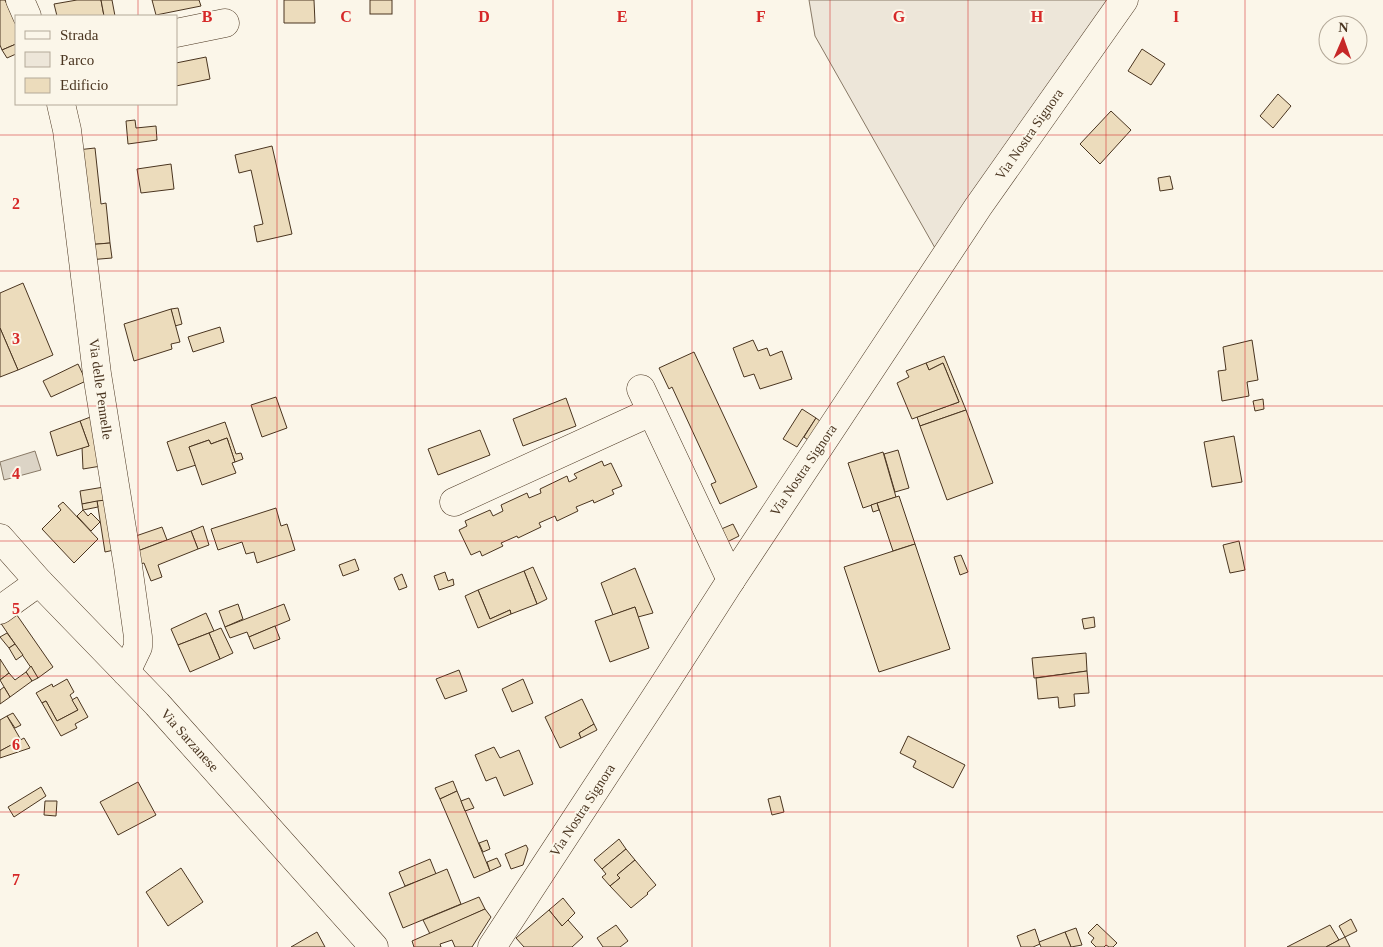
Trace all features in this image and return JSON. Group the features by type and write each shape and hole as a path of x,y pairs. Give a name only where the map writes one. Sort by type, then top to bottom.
{"street":[{"path":"20,0 27,15"},
{"name":"Via Nostra Signora","path":"492,947 731,580 978,207 1124,0"},
{"path":"178,33 225,23"},
{"name":"Via delle Pennelle","path":"61,105 67,130 98,374 138,637 138,647 126,672"},
{"path":"454,502 646,400 731,580"},
{"name":"Via Sarzanese","path":"0,538 39,582 157,704 374,947"},
{"path":"0,610 39,582"}],"green space":[{"path":"809,0 1111,0 935,248 815,36"}],"shaded area":[{"path":"35,451 41,470 4,480 0,462"}],"building":[{"path":"0,0 5,0 15,22 15,44 2,50 0,45"},
{"path":"77,0 101,0 104,15 57,15 54,4"},
{"path":"101,0 112,0 115,15 104,15"},
{"path":"152,0 199,0 201,6 156,15"},
{"path":"284,0 314,0 315,23 284,23"},
{"path":"370,0 392,0 392,14 370,14"},
{"path":"15,44 15,54 7,58 2,50"},
{"path":"1142,49 1165,64 1151,85 1128,71"},
{"path":"206,57 210,79 178,86 178,63"},
{"path":"1278,94 1291,106 1273,128 1260,116"},
{"path":"1111,111 1131,130 1100,164 1080,144"},
{"path":"135,120 136,128 156,126 157,140 128,144 126,121"},
{"path":"272,146 292,234 257,242 254,226 263,224 251,170 239,173 235,155"},
{"path":"95,148 101,204 106,203 110,243 86,245 77,150"},
{"path":"171,164 174,189 141,193 137,169"},
{"path":"1170,176 1173,189 1160,191 1158,178"},
{"path":"110,243 112,258 88,260 86,245"},
{"path":"23,283 53,355 18,370 0,328 0,293"},
{"path":"178,308 182,324 175,326 171,309"},
{"path":"171,309 180,342 171,344 172,349 134,361 124,324"},
{"path":"220,327 224,342 193,352 188,337"},
{"path":"0,328 18,370 0,377"},
{"path":"753,340 758,351 767,348 770,356 782,351 792,379 760,389 754,374 744,377 733,348"},
{"path":"1252,340 1258,380 1247,382 1249,396 1222,401 1218,371 1226,370 1223,347"},
{"path":"694,352 757,487 720,504 711,484 716,482 672,387 669,389 659,368"},
{"path":"944,356 966,410 920,426 917,417 959,402 943,363 929,370 926,363"},
{"path":"926,363 929,370 943,363 959,402 912,419 897,383 909,377 906,371"},
{"path":"78,364 86,381 51,397 43,381"},
{"path":"276,397 287,428 262,437 251,405"},
{"path":"566,398 576,426 523,446 513,419"},
{"path":"1263,399 1264,409 1255,411 1253,401"},
{"path":"802,409 816,418 797,447 783,439"},
{"path":"966,410 993,483 947,500 920,426"},
{"path":"93,416 101,466 83,469 82,447 89,446 80,421"},
{"path":"816,418 824,424 812,443 804,437"},
{"path":"80,421 89,446 57,456 50,432"},
{"path":"225,422 236,454 241,453 243,459 235,462 227,438 211,444 209,440 189,447 196,465 177,471 167,442"},
{"path":"480,430 490,455 438,475 428,449"},
{"path":"1234,436 1242,482 1212,487 1204,442"},
{"path":"227,438 235,462 232,463 236,473 202,485 189,447 209,440 211,444"},
{"path":"898,450 909,488 895,492 884,454"},
{"path":"883,452 896,497 863,508 848,463"},
{"path":"602,461 604,466 611,463 622,486 612,490 614,494 594,503 593,500 576,507 578,511 557,521 555,516 539,523 541,527 518,538 517,536 501,543 503,546 482,556 480,551 471,555 459,530 467,526 465,521 490,510 493,516 503,511 501,505 527,493 529,498 541,493 540,489 567,476 569,482 577,478 574,474"},
{"path":"104,487 106,500 82,504 80,491"},
{"path":"899,496 915,544 893,551 877,503"},
{"path":"106,500 114,550 105,552 97,501"},
{"path":"97,501 98,507 83,510 82,504"},
{"path":"63,502 98,539 74,563 42,529 61,510 58,506"},
{"path":"877,503 879,510 873,512 871,505"},
{"path":"276,508 281,526 287,524 295,550 257,563 254,552 246,554 242,542 218,550 211,529"},
{"path":"83,510 88,516 91,513 100,522 91,531 77,516"},
{"path":"733,524 739,536 725,543 719,530"},
{"path":"203,526 209,545 198,549 191,531"},
{"path":"162,527 167,540 135,552 130,538"},
{"path":"191,531 198,549 158,565 162,577 151,581 144,563 140,564 135,552"},
{"path":"1239,541 1245,570 1230,573 1223,545"},
{"path":"915,544 950,649 879,672 844,567"},
{"path":"961,555 968,572 960,575 954,557"},
{"path":"355,559 359,570 343,576 339,565"},
{"path":"533,567 547,599 537,604 524,571"},
{"path":"635,568 653,613 638,617 635,607 613,615 601,583"},
{"path":"524,571 537,604 511,614 510,610 490,619 478,590"},
{"path":"445,572 448,581 453,579 454,585 439,590 434,576"},
{"path":"402,574 407,587 399,590 394,578"},
{"path":"478,590 490,619 510,610 511,614 478,628 465,596"},
{"path":"238,604 243,619 225,627 219,611"},
{"path":"284,604 290,620 249,637 247,632 230,638 225,627"},
{"path":"635,607 649,648 610,662 595,621"},
{"path":"12,608 53,667 38,678 0,622"},
{"path":"206,613 214,631 178,645 171,629"},
{"path":"1094,617 1095,627 1084,629 1082,619"},
{"path":"275,626 280,639 254,649 249,637"},
{"path":"221,628 233,653 220,659 209,633"},
{"path":"7,633 15,644 9,648 0,637"},
{"path":"209,633 220,659 190,672 178,645"},
{"path":"15,644 23,655 16,660 9,648"},
{"path":"1086,653 1087,671 1034,678 1032,658"},
{"path":"0,659 9,673 0,680"},
{"path":"31,666 38,678 32,681 26,672"},
{"path":"459,670 467,691 445,699 436,679"},
{"path":"1087,671 1089,693 1074,694 1075,706 1059,708 1058,697 1038,699 1036,678"},
{"path":"26,672 32,681 10,697 0,680 9,673 15,680"},
{"path":"67,679 74,692 70,695 78,710 57,721 46,701 42,703 36,693 52,684 53,687"},
{"path":"523,679 533,703 512,712 502,689"},
{"path":"4,687 10,697 0,704 0,690"},
{"path":"77,697 88,717 75,724 77,728 61,736 42,703 46,701 57,721 78,710 72,700"},
{"path":"582,699 594,724 579,733 581,738 560,748 545,717"},
{"path":"13,713 21,725 15,728 7,716"},
{"path":"7,716 21,740 0,751 0,720"},
{"path":"594,724 597,730 581,738 579,733"},
{"path":"908,736 965,765 953,788 913,767 916,761 900,753"},
{"path":"24,738 30,748 0,758 0,751"},
{"path":"494,747 500,758 519,750 533,784 504,796 496,777 486,781 475,755"},
{"path":"453,781 457,791 440,799 435,788"},
{"path":"138,782 156,815 118,835 100,802"},
{"path":"41,787 46,796 14,817 8,807"},
{"path":"457,791 490,871 474,878 440,799"},
{"path":"780,796 784,812 772,815 768,799"},
{"path":"469,798 474,808 465,811 461,801"},
{"path":"45,801 57,801 56,816 44,815"},
{"path":"619,839 626,849 602,869 594,860"},
{"path":"487,840 490,849 483,852 479,843"},
{"path":"526,845 528,849 523,865 511,869 505,854"},
{"path":"626,849 635,860 617,875 620,878 610,886 602,877 606,874 602,869"},
{"path":"497,858 501,866 490,871 487,862"},
{"path":"430,859 436,874 405,886 399,872"},
{"path":"635,860 656,885 631,908 610,886 620,878 617,875"},
{"path":"181,868 203,902 168,926 146,892"},
{"path":"447,869 461,904 403,928 389,893"},
{"path":"479,897 485,909 430,934 423,920"},
{"path":"563,898 575,913 562,926 549,910"},
{"path":"485,909 491,917 472,947 455,947 452,940 440,944 441,947 414,947 412,941"},
{"path":"549,910 562,926 568,920 583,937 572,947 524,947 516,938"},
{"path":"1351,919 1357,931 1345,937 1339,926"},
{"path":"1097,924 1117,943 1113,947 1106,945 1104,947 1096,947 1091,942 1094,938 1088,933"},
{"path":"616,925 628,941 620,947 603,947 597,938"},
{"path":"1330,925 1339,940 1326,947 1287,947"},
{"path":"1076,928 1082,945 1071,947 1065,932"},
{"path":"1035,929 1040,944 1033,947 1021,947 1017,936"},
{"path":"317,932 325,947 291,947"},
{"path":"1065,932 1071,947 1041,947 1039,942"},
{"path":"1345,937 1350,947 1326,947 1339,940"}]}
